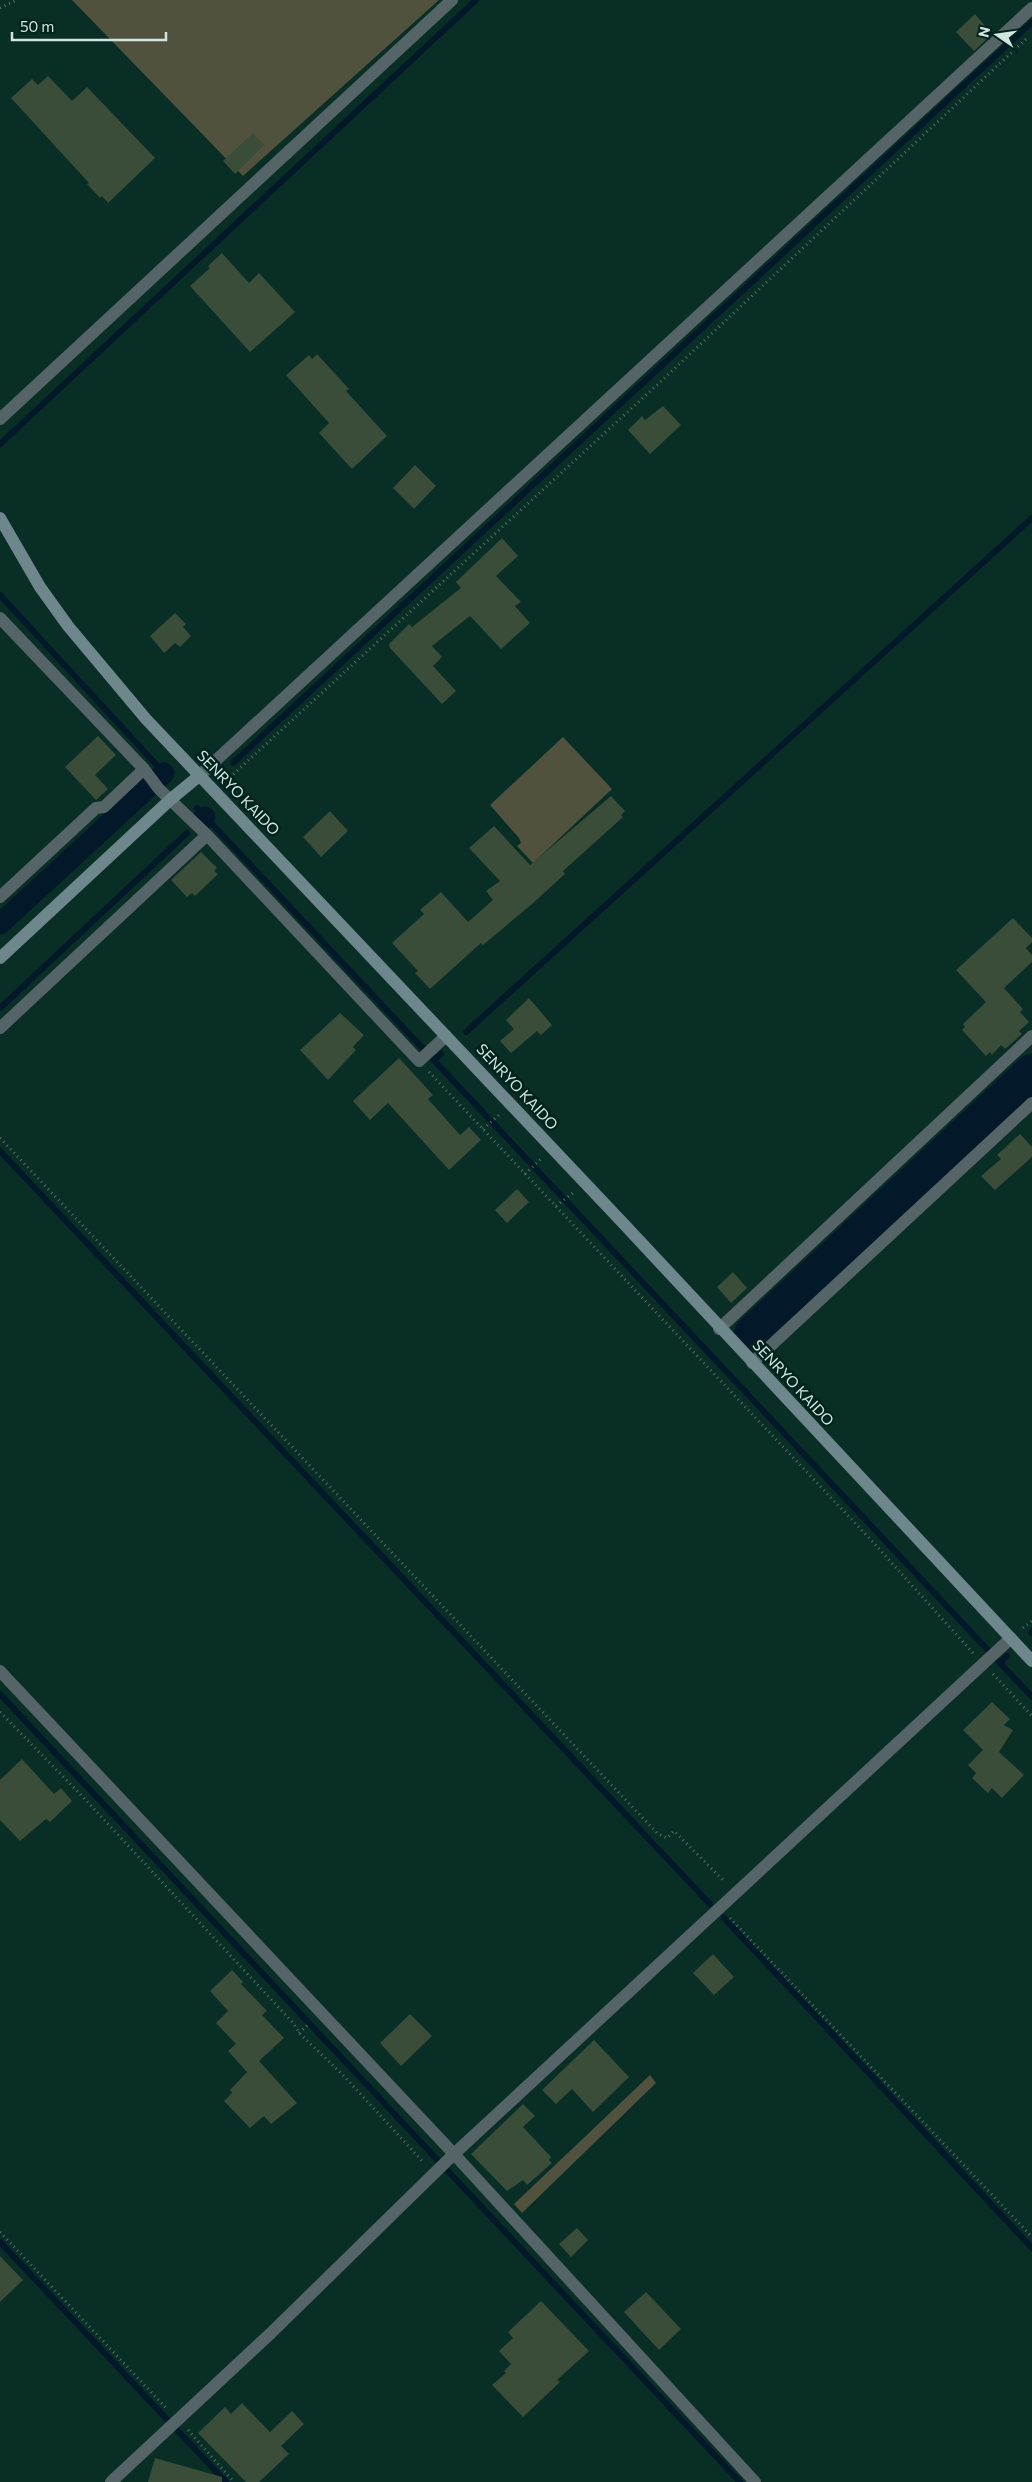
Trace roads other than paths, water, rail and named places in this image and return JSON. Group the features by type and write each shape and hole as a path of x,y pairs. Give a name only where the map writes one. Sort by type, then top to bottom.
{"street":[{"path":"0,419 452,0"},
{"path":"0,958 171,799 200,776 1032,8"},
{"name":"SENRYO KAIDO","path":"0,518 40,587 92,657 146,719 1032,1661"},
{"path":"0,618 147,773 159,789 207,835 420,1060 446,1036"},
{"path":"0,896 96,808 104,807 147,773"},
{"path":"0,1028 207,835"},
{"path":"719,1329 1032,1036"},
{"path":"752,1364 1032,1103"},
{"path":"112,2482 271,2333 435,2172 1011,1638"},
{"path":"0,1671 755,2482"}],"waterway":[{"path":"0,444 476,0"},
{"path":"233,763 1032,22"},
{"path":"466,1032 1032,518"},
{"path":"0,595 164,773"},
{"path":"0,924 164,773"},
{"path":"197,808 1032,1697"},
{"path":"202,820 205,817"},
{"path":"0,1008 187,833"},
{"path":"434,1060 441,1054"},
{"path":"752,1334 1032,1072"},
{"path":"0,1151 710,1904"},
{"path":"1001,1662 1007,1656"},
{"path":"0,1694 740,2482"},
{"path":"724,1918 1032,2248"},
{"path":"0,2242 226,2482"}]}
